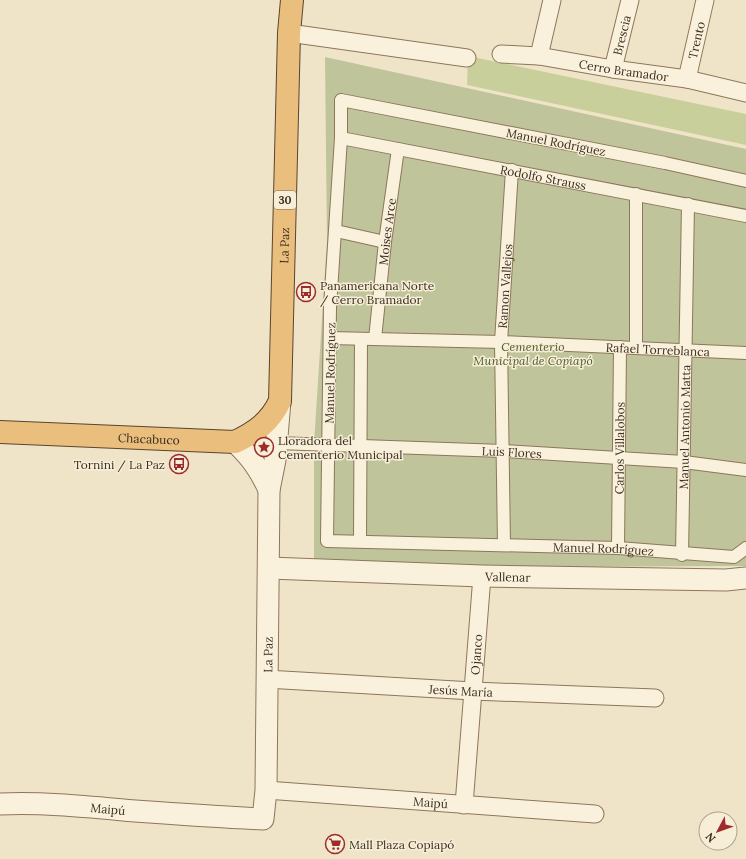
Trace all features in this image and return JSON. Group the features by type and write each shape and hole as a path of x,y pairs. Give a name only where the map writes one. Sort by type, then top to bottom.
{"highway":[{"name":"La Paz","path":"280,401 289,33 292,0"},
{"name":"Chacabuco","path":"0,432 235,442 254,433 264,424 274,414 280,401"}],"street":[{"path":"539,56 552,0"},
{"name":"Brescia","path":"613,69 630,0"},
{"name":"Trento","path":"687,79 705,0"},
{"path":"289,33 467,58"},
{"name":"Cerro Bramador","path":"501,54 539,56 613,69 687,79 746,93"},
{"name":"Manuel Rodríguez","path":"746,181 665,163 341,100 341,138 330,338 327,541 618,548 734,557 746,548"},
{"name":"Rodolfo Strauss","path":"341,138 746,216"},
{"name":"Moises Arce","path":"374,339 385,242 398,149"},
{"name":"Ramon Vallejos","path":"504,545 501,342 512,170"},
{"path":"636,194 636,347"},
{"name":"Manuel Antonio Matta","path":"682,554 684,351 688,204"},
{"path":"336,231 385,242"},
{"name":"Rafael Torreblanca","path":"330,338 501,342 636,347 684,351 746,352"},
{"path":"360,541 361,339"},
{"name":"Carlos Villalobos","path":"618,548 620,347"},
{"name":"La Paz","path":"263,819 266,790 269,490 277,443 280,401"},
{"name":"La Paz","path":"235,442 257,465 269,490"},
{"name":"Luis Flores","path":"277,443 503,451 684,462 746,470"},
{"name":"Vallenar","path":"269,568 482,576 726,580 746,578"},
{"name":"Ojanco","path":"464,805 482,576"},
{"name":"Jesús María","path":"266,678 472,691 655,698"},
{"name":"Maipú","path":"266,790 595,814"},
{"name":"Maipú","path":"0,804 18,803 90,807 184,815 263,819"}],"green space":[{"path":"468,56 746,114 746,145 467,85"},
{"name":"Cementerio Municipal de Copiapó","path":"325,57 746,149 746,566 520,567 314,562 314,444 327,241"}],"place":[{"name":"Panamericana Norte / Cerro Bramador","path":"306,292"},
{"name":"Lloradora del Cementerio Municipal","path":"264,447"},
{"name":"Tornini / La Paz","path":"179,464"},
{"name":"Mall Plaza Copiapó","path":"335,844"}]}
